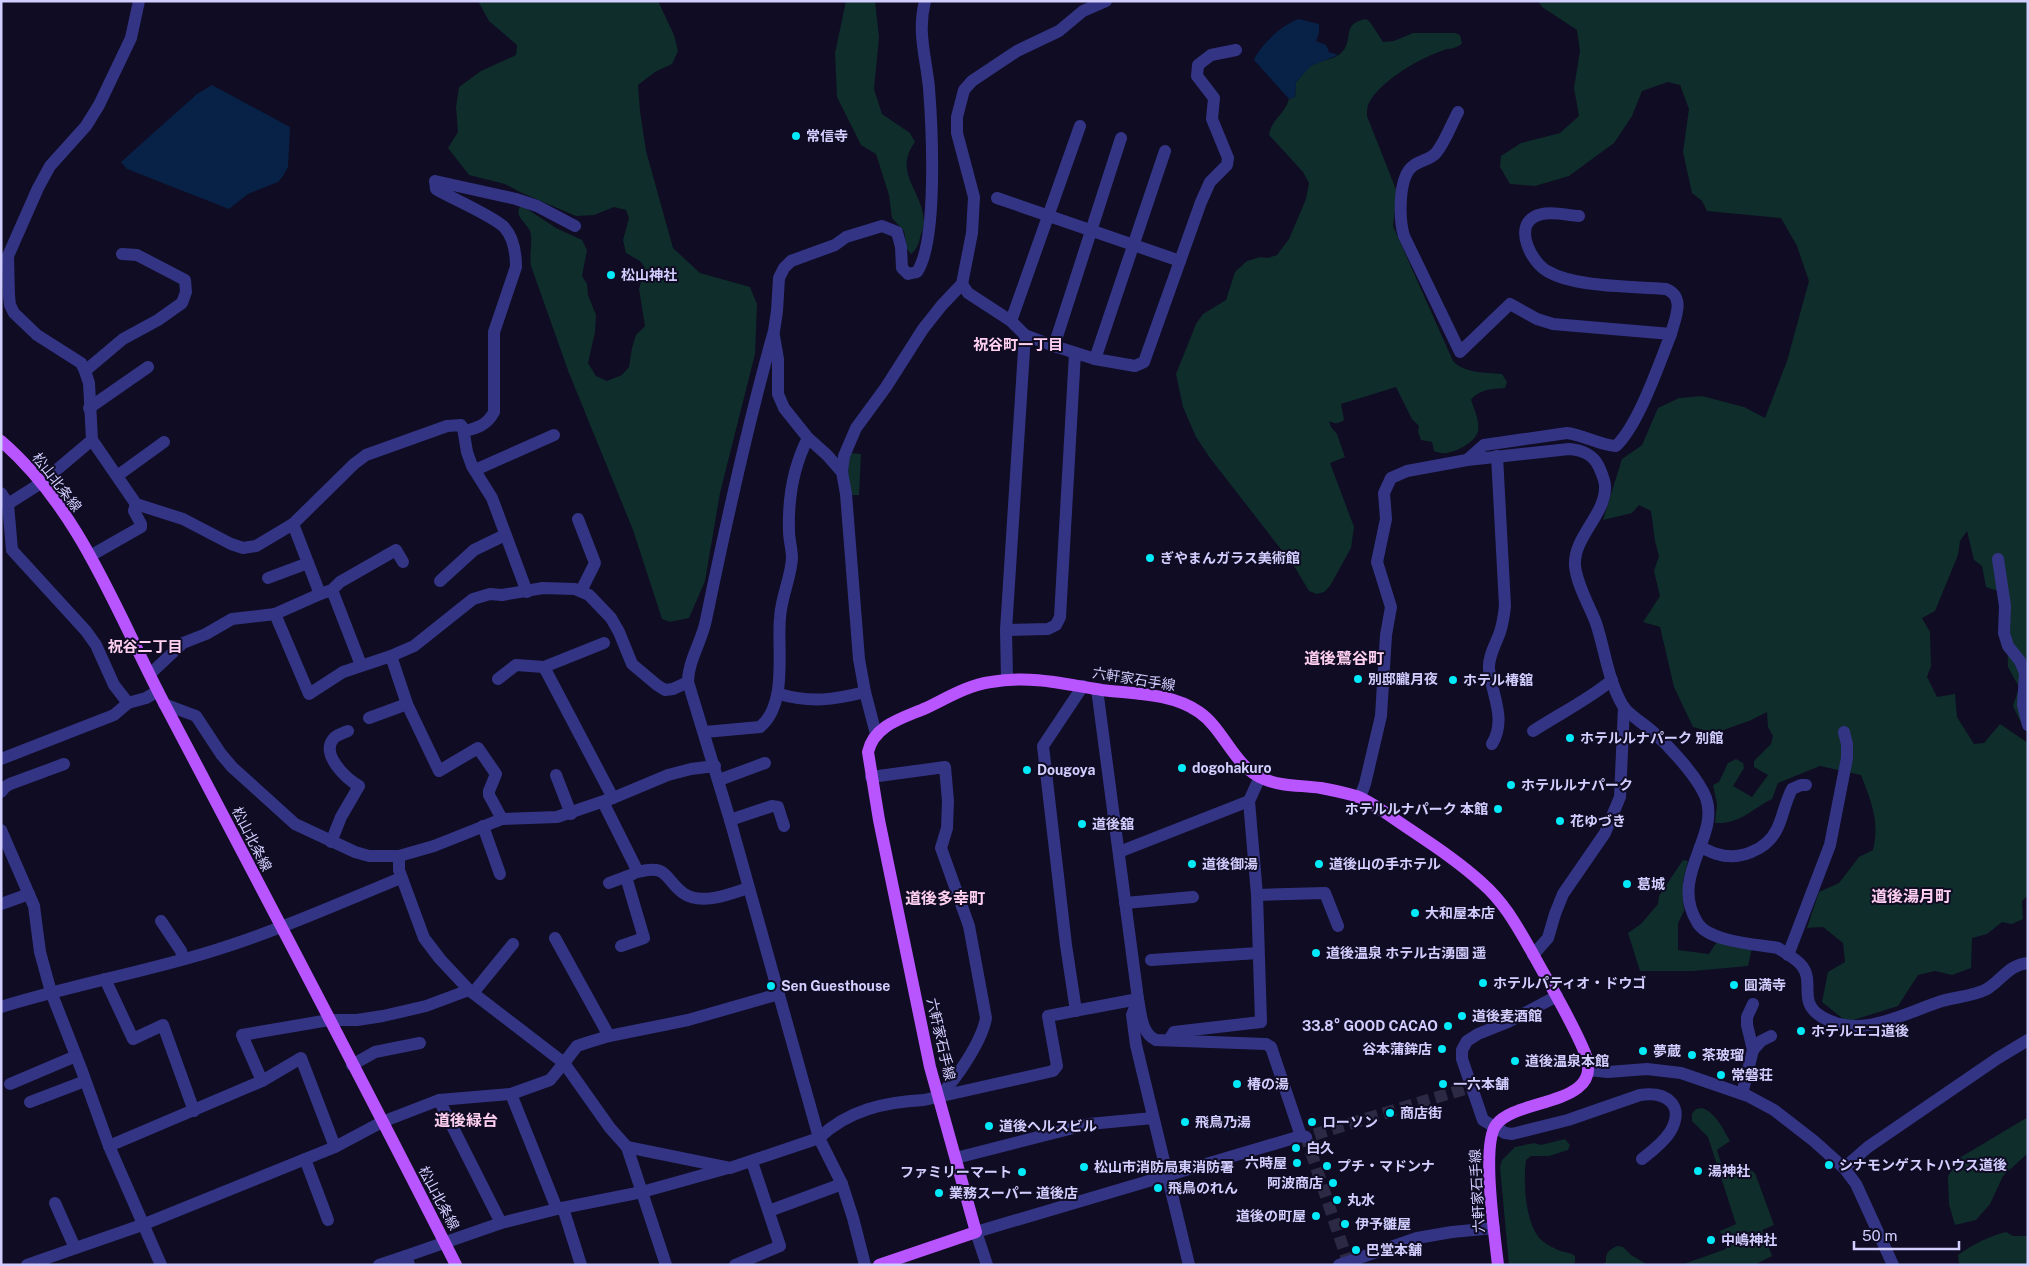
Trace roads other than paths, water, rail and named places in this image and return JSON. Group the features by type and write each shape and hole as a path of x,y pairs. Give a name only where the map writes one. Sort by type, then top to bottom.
{"main road":[{"name":"松山北条線","path":"1,441 41,483 71,524 90,556 164,704 456,1265"},
{"name":"六軒家石手線","path":"976,1232 930,1067 871,777 868,752 870,742 876,734 888,725 970,687 987,682 1006,679 1044,680 1168,698 1191,707 1212,723 1240,761 1260,778 1288,787 1321,788 1360,797 1443,852 1497,897 1509,913 1557,996 1586,1057 1588,1070"},
{"path":"1494,1126 1507,1115 1572,1093 1584,1081 1588,1070"},
{"name":"六軒家石手線","path":"1494,1126 1489,1143 1498,1265"},
{"path":"879,1265 976,1232"}],"street":[{"path":"139,1 131,38 99,105 86,126 50,166 8,256 5,287 14,313 37,335 81,363 86,371 92,440 136,504 183,519 231,544 243,548 256,546 293,524 354,464 366,455 456,424 461,424 467,452 475,470 492,498 527,592"},
{"path":"865,1265 842,1184 830,1164 819,1138 715,766 688,682 688,670 703,635 725,528 774,331 779,278 784,268 790,261 834,245 846,236 882,226 897,232 900,238 902,268 908,274 917,272 925,255 932,178 932,143 929,86 920,34 925,1"},
{"path":"876,734 859,659 846,494 842,472 844,456 856,428 886,387 923,329 962,284 971,240 974,197 957,133 957,117 964,90 972,81 1017,51 1059,31 1083,11 1106,1"},
{"path":"962,284 968,293 1011,321 1026,334 1054,346 1095,359 1135,366 1144,362 1210,182 1227,165 1228,158 1212,119 1214,98 1196,76 1198,65 1211,55 1236,50"},
{"path":"1458,112 1436,152 1430,158 1413,165 1407,172 1404,180 1400,216 1404,236 1460,352 1510,304 1537,319 1553,324 1671,334"},
{"path":"1011,321 1080,126"},
{"path":"1054,346 1121,138"},
{"path":"1095,359 1165,151"},
{"path":"464,431 483,426 490,420 494,412 494,332 516,267 516,258 510,237 503,226 436,189 435,180 516,199 537,206 575,226"},
{"path":"998,198 1180,261"},
{"path":"1467,460 1484,445 1567,433 1576,434 1609,446 1616,446 1621,441 1640,408 1671,334 1678,306 1677,296 1666,289 1574,282 1546,271 1535,260 1525,238 1524,228 1535,216 1545,214 1579,216"},
{"path":"86,371 123,339 158,320 182,303 186,292 184,280 137,255 122,254"},
{"path":"774,331 778,359 778,394 784,408 808,438 842,472"},
{"path":"1006,679 1006,630 1026,334"},
{"path":"1006,630 1048,629 1056,625 1060,617 1075,353"},
{"path":"89,408 148,367"},
{"path":"475,470 554,435"},
{"path":"705,732 760,727 766,723 779,694 780,617 790,576 792,556 789,533 789,509 794,471 808,438"},
{"path":"92,440 41,483 4,498 7,551 86,631 96,645 114,685 128,703"},
{"path":"117,476 164,442"},
{"path":"1360,797 1365,784 1381,716 1386,635 1391,607 1377,562 1386,519 1384,493 1387,484 1391,478 1407,470 1496,456 1569,448 1585,453 1597,463 1603,476 1605,489 1602,501 1577,552 1575,566 1596,625 1612,680 1624,707 1665,742 1699,786 1709,807 1708,820 1689,882 1688,893 1692,914 1698,924 1706,932 1714,936 1778,948 1799,962 1805,971 1809,1006 1814,1012 1832,1023 1850,1025 1881,1023 1940,1002 1981,992 2008,970 2028,963"},
{"path":"1492,744 1498,735 1499,717 1489,668 1490,658 1504,619 1505,606 1496,456"},
{"path":"90,556 141,527 134,511 136,504"},
{"path":"578,519 595,563 581,591"},
{"path":"293,524 308,563 326,592 361,664"},
{"path":"440,581 474,550 505,535"},
{"path":"150,674 183,643 206,634 232,619 275,614 326,592 396,550 403,562"},
{"path":"1998,559 2005,606 2004,634 2008,646 2020,661 2025,673 2024,705 2028,725"},
{"path":"268,578 308,563"},
{"path":"275,614 309,694 343,672 414,646 473,599 490,594 502,595 551,588 575,589 589,595 611,618 632,664 657,685 665,690 673,689 688,682"},
{"path":"498,679 516,665 544,667 604,643"},
{"path":"391,656 407,704 440,771 478,748 496,774 489,795 502,819"},
{"path":"544,667 608,800 632,875 644,938 621,946"},
{"path":"1533,731 1597,692 1612,680"},
{"path":"1076,1010 1066,945 1043,746 1083,686"},
{"path":"987,1265 976,1232 1303,1136 1271,1046 1266,1044 1156,1040 1145,1031 1138,998 1098,689"},
{"path":"1,759 114,715 128,703 146,698 158,691"},
{"path":"779,694 798,699 834,700 865,692"},
{"path":"164,704 196,716 232,767 295,824 354,852 369,856 398,856 434,846 502,819 557,817 571,814 668,775 691,769 715,766"},
{"path":"369,718 407,704"},
{"path":"1533,955 1548,938 1558,904 1563,894 1605,833 1620,797 1624,707"},
{"path":"331,842 341,817 359,786 341,772 331,752 330,744 335,737 348,731"},
{"path":"1788,955 1830,845 1847,758 1847,744 1844,732"},
{"path":"718,780 765,763"},
{"path":"1,792 10,784 64,764"},
{"path":"871,777 945,767 948,801 947,828 941,848 969,926 986,1018 983,1031 954,1081 939,1096"},
{"path":"556,775 571,814"},
{"path":"1169,1040 1174,1032 1261,1022 1257,895 1249,801 1260,778"},
{"path":"1700,847 1719,855 1731,856 1762,848 1771,841 1792,790 1801,784 1806,786"},
{"path":"1119,852 1249,801"},
{"path":"730,820 772,806 778,807 784,826"},
{"path":"483,826 500,874"},
{"path":"1,830 29,894 35,913 40,952 51,992 109,1146 161,1265"},
{"path":"398,856 401,878 424,938 440,959 471,991 564,1063 610,1128 627,1147 666,1265"},
{"path":"610,883 649,869 666,873 684,893 701,898 726,895 748,888"},
{"path":"1,1007 51,992 206,953 281,926 401,878"},
{"path":"1257,895 1325,893 1338,926"},
{"path":"1,904 29,894"},
{"path":"1125,903 1193,897"},
{"path":"161,921 181,951 183,958"},
{"path":"555,938 609,1036"},
{"path":"262,1081 242,1035 329,1020 357,1020 383,1016 426,1006 471,991 513,944"},
{"path":"1150,960 1258,953"},
{"path":"105,979 133,1039 163,1026 194,1111"},
{"path":"27,1265 142,1225 335,1147 382,1122 439,1100 511,1094 550,1080 577,1046 609,1036 688,1020 779,994"},
{"path":"1557,996 1508,1022 1478,1034 1467,1042 1462,1050 1462,1059 1483,1120 1504,1134 1512,1134 1568,1120 1640,1095 1652,1093 1662,1095 1670,1100 1674,1106 1675,1123 1660,1145 1642,1159"},
{"path":"379,1265 408,1260 445,1243 501,1223 560,1208 642,1192 752,1162 819,1138 851,1115 876,1106 924,1100 1053,1072 1057,1066 1048,1016 1138,998"},
{"path":"1138,998 1132,1015 1133,1027 1189,1265"},
{"path":"1742,1094 1753,1050 1747,1025 1747,1016 1753,1004"},
{"path":"1753,1050 1761,1041 1771,1036"},
{"path":"1844,1168 1868,1147 1998,1058 2028,1040"},
{"path":"352,1065 375,1052 420,1043"},
{"path":"10,1084 76,1056"},
{"path":"109,1146 262,1081 301,1058 335,1147"},
{"path":"1588,1070 1608,1072 1634,1069 1663,1070 1742,1094 1774,1110 1844,1168 1856,1184 1893,1265"},
{"path":"30,1102 85,1081"},
{"path":"511,1094 560,1208 581,1265"},
{"path":"439,1100 501,1223"},
{"path":"956,1158 1089,1124 1153,1118"},
{"path":"627,1147 730,1168"},
{"path":"305,1159 328,1220"},
{"path":"735,1265 780,1246 752,1162"},
{"path":"769,1211 842,1184"},
{"path":"55,1203 75,1248"},
{"path":"1339,1265 1417,1238 1494,1228"}],"water":[{"path":"1299,19 1319,24 1319,33 1316,41 1326,45 1329,52 1338,55 1311,66 1296,82 1295,97 1289,99 1254,60 1261,48 1273,35 1286,25"},
{"path":"212,85 290,127 288,167 283,176 278,182 248,194 229,209 127,169 121,162 197,94"}],"waterway":[{"path":"1225,1128 1248,1127"}],"tunnel":[{"path":"1349,1265 1306,1137 1471,1087"}],"place":[{"name":"常信寺","path":"796,136"},
{"name":"松山神社","path":"611,275"},
{"name":"ぎやまんガラス美術館","path":"1150,558"},
{"name":"別邸朧月夜","path":"1358,679"},
{"name":"ホテル椿舘","path":"1453,680"},
{"name":"ホテルルナパーク 別館","path":"1570,738"},
{"name":"dogohakuro","path":"1182,768"},
{"name":"Dougoya","path":"1027,770"},
{"name":"ホテルルナパーク","path":"1511,785"},
{"name":"ホテルルナパーク 本館","path":"1498,809"},
{"name":"花ゆづき","path":"1560,821"},
{"name":"道後舘","path":"1082,824"},
{"name":"道後御湯","path":"1192,864"},
{"name":"道後山の手ホテル","path":"1319,864"},
{"name":"葛城","path":"1627,884"},
{"name":"大和屋本店","path":"1415,913"},
{"name":"道後温泉 ホテル古湧園 遥","path":"1316,953"},
{"name":"ホテルパティオ・ドウゴ","path":"1483,983"},
{"name":"圓満寺","path":"1734,985"},
{"name":"Sen Guesthouse","path":"771,986"},
{"name":"道後麦酒館","path":"1462,1016"},
{"name":"33.8° GOOD CACAO","path":"1448,1026"},
{"name":"ホテルエコ道後","path":"1801,1031"},
{"name":"谷本蒲鉾店","path":"1442,1049"},
{"name":"夢蔵","path":"1643,1051"},
{"name":"茶玻瑠","path":"1692,1055"},
{"name":"道後温泉本館","path":"1515,1061"},
{"name":"常磐荘","path":"1721,1075"},
{"name":"椿の湯","path":"1237,1084"},
{"name":"一六本舗","path":"1443,1084"},
{"name":"商店街","path":"1390,1113"},
{"name":"飛鳥乃湯","path":"1185,1122"},
{"name":"ローソン","path":"1312,1122"},
{"name":"道後ヘルスビル","path":"989,1126"},
{"name":"白久","path":"1296,1148"},
{"name":"六時屋","path":"1297,1163"},
{"name":"シナモンゲストハウス道後","path":"1829,1165"},
{"name":"プチ・マドンナ","path":"1327,1166"},
{"name":"松山市消防局東消防署","path":"1084,1167"},
{"name":"湯神社","path":"1698,1171"},
{"name":"ファミリーマート","path":"1022,1172"},
{"name":"阿波商店","path":"1333,1183"},
{"name":"飛鳥のれん","path":"1158,1188"},
{"name":"業務スーパー 道後店","path":"939,1193"},
{"name":"丸水","path":"1337,1200"},
{"name":"道後の町屋","path":"1316,1216"},
{"name":"伊予雛屋","path":"1345,1224"},
{"name":"中嶋神社","path":"1711,1240"},
{"name":"巴堂本舗","path":"1356,1250"}],"district":[{"name":"祝谷町一丁目","path":"1018,345"},
{"name":"祝谷二丁目","path":"145,647"},
{"name":"道後鷺谷町","path":"1344,658"},
{"name":"道後湯月町","path":"1911,896"},
{"name":"道後多幸町","path":"945,898"},
{"name":"道後緑台","path":"466,1120"}]}
